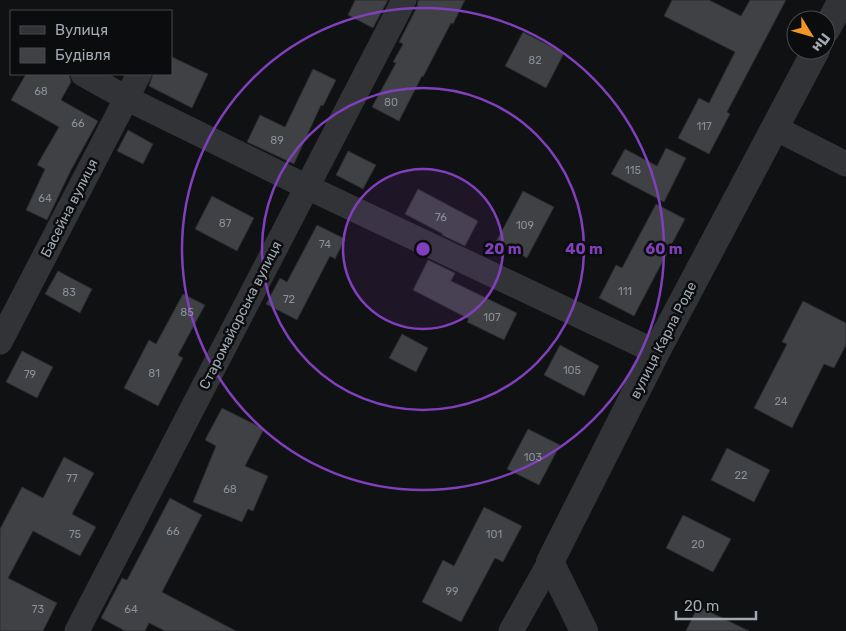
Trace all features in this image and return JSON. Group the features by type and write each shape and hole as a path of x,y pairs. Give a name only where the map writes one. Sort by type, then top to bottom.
{"street":[{"name":"Старомайорська вулиця","path":"77,631 404,0"},
{"path":"836,11 842,0"},
{"name":"вулиця Карла Роде","path":"511,631 550,562 656,352 811,60"},
{"path":"86,75 126,98 307,187 656,352"},
{"name":"Басейна вулиця","path":"0,342 138,75"},
{"path":"775,128 846,164"},
{"path":"550,562 584,631"}],"building":[{"path":"355,0 388,0 373,28 348,15"},
{"path":"418,0 465,0 399,121 372,107 396,63 393,62 403,44 399,42 417,7"},
{"path":"672,0 709,0 741,16 750,0 786,0 727,112 730,114 709,154 678,138 699,98 709,103 735,52 664,16"},
{"path":"523,32 564,53 546,88 505,66"},
{"path":"172,57 208,74 192,108 149,86 153,75 172,75"},
{"path":"313,69 336,80 323,106 321,105 294,164 247,142 260,115 285,127"},
{"path":"25,75 69,75 71,82 61,100 98,121 71,170 47,220 26,210 45,169 37,165 59,127 11,100"},
{"path":"128,130 153,144 143,164 117,151"},
{"path":"666,148 686,158 664,202 611,174 625,149 657,166"},
{"path":"348,151 376,165 363,189 336,175"},
{"path":"418,189 478,221 465,246 405,214"},
{"path":"523,191 554,207 527,258 496,242"},
{"path":"212,196 254,218 237,251 195,229"},
{"path":"656,204 685,219 634,316 599,298 616,265 622,268"},
{"path":"317,225 345,239 335,259 330,256 297,320 266,304 280,278 287,282"},
{"path":"428,260 455,273 451,281 517,313 504,340 467,322 469,319 413,290"},
{"path":"58,271 92,289 80,313 45,294"},
{"path":"183,294 205,305 178,355 183,358 158,406 124,388 149,340 156,344"},
{"path":"803,301 846,323 846,345 834,368 824,364 792,428 754,408 787,344 782,342"},
{"path":"402,334 428,348 416,372 389,358"},
{"path":"560,345 599,366 584,396 544,375"},
{"path":"22,351 53,367 37,398 6,382"},
{"path":"222,408 264,429 245,466 268,476 253,511 248,509 242,522 193,502 216,446 205,440"},
{"path":"528,429 560,445 539,485 507,469"},
{"path":"727,448 770,470 754,502 711,480"},
{"path":"64,457 94,473 72,514 96,527 80,556 33,531 8,578 57,603 43,631 0,631 0,529 22,487 43,498"},
{"path":"170,498 202,515 162,592 236,631 165,631 149,623 145,631 125,631 101,618 122,578 127,580"},
{"path":"484,507 522,526 503,562 495,558 461,622 422,602 443,560 454,566"},
{"path":"683,515 731,539 713,572 666,548"},
{"path":"698,606 749,631 686,631"}]}
